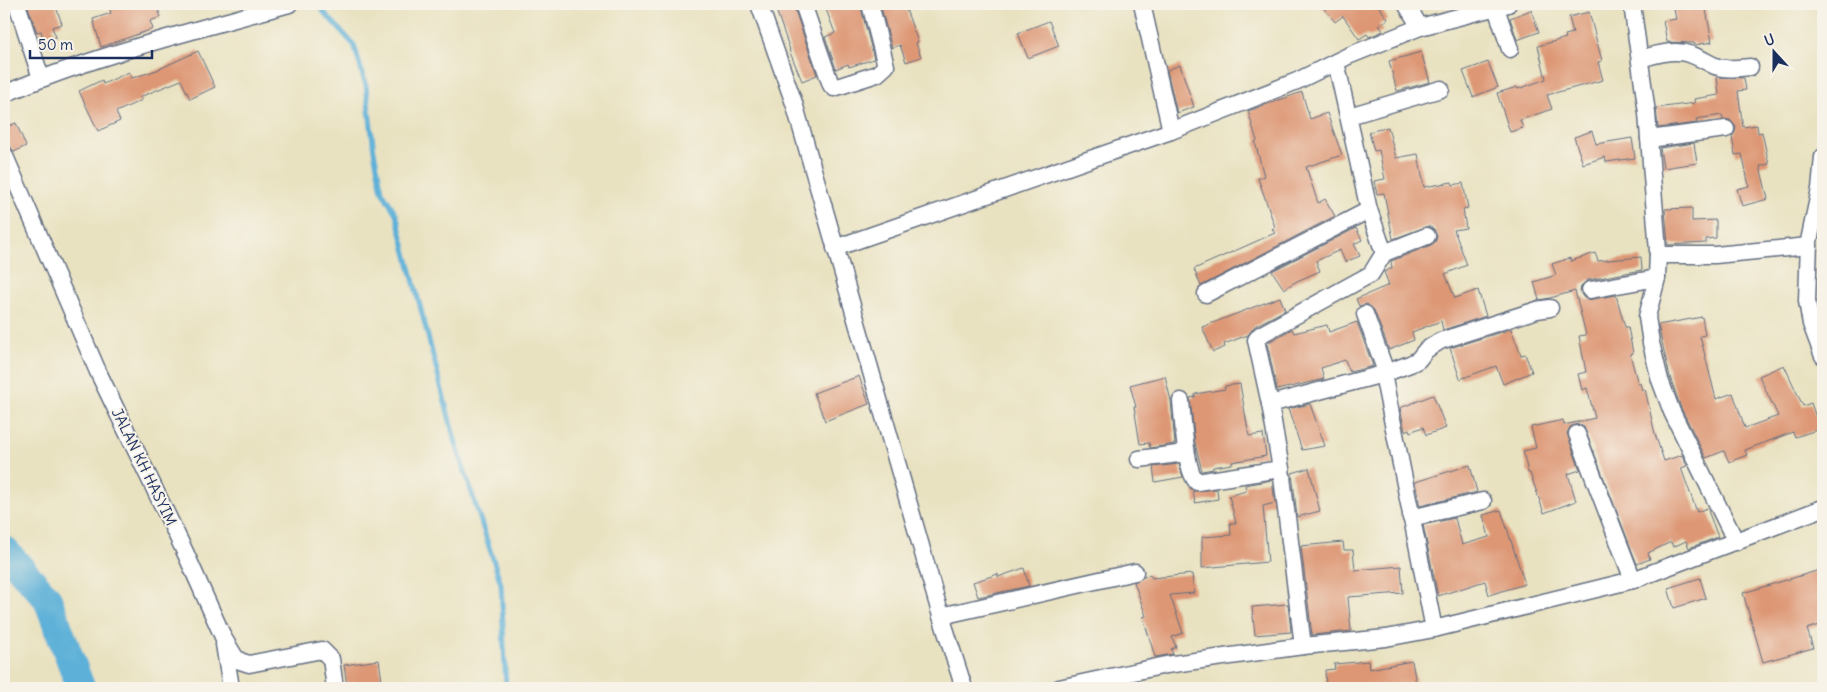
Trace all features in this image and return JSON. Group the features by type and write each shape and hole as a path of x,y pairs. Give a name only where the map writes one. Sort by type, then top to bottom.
{"street":[{"path":"18,4 41,78"},
{"path":"4,94 41,78 172,36 289,4"},
{"path":"759,4 794,103 964,688"},
{"path":"804,4 831,86 834,88 877,74 886,66 870,4"},
{"path":"1142,4 1171,131"},
{"path":"1406,4 1420,27"},
{"path":"1632,4 1649,139 1658,255 1657,278 1647,317 1651,343 1660,380 1672,412 1736,542"},
{"path":"835,248 1171,131 1297,81 1336,62 1420,27 1502,6 1510,49"},
{"path":"1640,59 1656,54 1676,52 1696,56 1725,68 1750,67"},
{"path":"1336,62 1369,210 1384,253"},
{"path":"1349,116 1440,89"},
{"path":"1649,139 1726,129"},
{"name":"JALAN KH HASYIM","path":"4,154 99,374 185,552 224,640 235,657 249,664 322,650 330,659 335,688"},
{"path":"1823,157 1820,189 1809,246 1806,301 1823,356"},
{"path":"1206,294 1369,210"},
{"path":"1303,646 1281,469 1270,404 1256,340 1260,335 1371,274 1384,253 1427,236"},
{"path":"1658,255 1716,254 1809,246"},
{"path":"1590,290 1657,278"},
{"path":"1270,404 1384,373 1418,360 1426,350 1440,341 1537,310 1550,308"},
{"path":"1365,314 1384,373 1434,629"},
{"path":"1181,401 1186,453 1192,476 1197,482 1281,469"},
{"path":"1577,434 1633,580"},
{"path":"1139,459 1186,453"},
{"path":"1411,518 1483,501"},
{"path":"1059,688 1166,665 1303,646 1386,638 1434,629 1633,580 1823,508"},
{"path":"942,616 1135,572"},
{"path":"224,640 231,688"}],"building":[{"path":"27,4 55,4 62,24 52,27 56,37 44,41 41,31 37,32"},
{"path":"108,4 156,4 161,17 150,21 153,29 101,47 93,19 111,13"},
{"path":"774,4 793,4 817,75 802,81 789,50"},
{"path":"824,4 860,4 874,59 849,67 848,64 836,69 825,37 835,33"},
{"path":"880,4 904,4 918,42 916,43 921,57 906,62 900,45 892,48"},
{"path":"1320,4 1377,4 1388,19 1379,25 1383,31 1369,37 1367,34 1359,39 1343,16 1335,22"},
{"path":"1673,4 1705,4 1712,42 1695,45 1694,43 1667,42 1663,21 1676,19"},
{"path":"1531,10 1539,32 1517,40 1510,18"},
{"path":"1589,12 1602,61 1598,62 1603,80 1547,95 1552,109 1520,120 1523,128 1510,132 1497,93 1517,87 1518,89 1546,79 1538,46 1566,38 1565,35 1573,33 1569,17"},
{"path":"1049,21 1059,46 1028,58 1018,33"},
{"path":"198,51 215,87 190,99 181,80 140,97 142,100 116,112 120,121 98,131 79,91 102,80 103,84 129,72 132,78 157,70"},
{"path":"1421,52 1430,82 1397,91 1389,61"},
{"path":"1488,62 1498,87 1473,97 1463,71"},
{"path":"1180,65 1194,107 1177,113 1167,70"},
{"path":"1717,77 1744,78 1746,90 1738,91 1743,127 1757,125 1758,133 1762,132 1769,164 1760,166 1768,199 1742,206 1737,189 1749,186 1742,154 1735,155 1732,137 1736,127 1730,120 1723,119 1722,115 1696,119 1697,123 1658,128 1656,108 1695,103 1694,99 1719,95"},
{"path":"1302,92 1310,119 1327,113 1342,155 1306,167 1318,203 1325,199 1335,216 1201,286 1194,269 1275,233 1272,229 1275,227 1258,178 1264,176 1255,142 1257,141 1248,111"},
{"path":"16,123 26,146 14,152 10,146 4,143 4,128"},
{"path":"1388,127 1396,158 1418,154 1424,187 1452,182 1453,185 1463,183 1468,208 1463,209 1466,228 1454,230 1467,265 1445,274 1455,298 1478,290 1486,316 1443,330 1441,321 1412,332 1414,340 1389,350 1374,310 1367,304 1359,306 1356,299 1389,285 1384,272 1392,268 1391,261 1431,245 1437,237 1434,229 1428,226 1393,239 1384,193 1377,194 1374,181 1385,179 1379,150 1374,151 1369,132"},
{"path":"1592,131 1596,144 1632,138 1635,158 1606,162 1605,157 1583,164 1574,137"},
{"path":"1694,143 1697,163 1663,168 1660,148"},
{"path":"1692,208 1692,221 1716,220 1716,238 1706,239 1706,243 1668,245 1665,209"},
{"path":"1356,228 1362,240 1354,244 1360,256 1345,262 1340,250 1316,261 1320,271 1284,289 1272,271"},
{"path":"1595,253 1598,261 1641,257 1642,270 1588,280 1581,286 1580,292 1587,300 1616,295 1625,327 1628,327 1633,353 1630,354 1638,384 1640,383 1642,390 1645,389 1655,434 1664,461 1682,455 1687,466 1681,468 1697,512 1707,508 1718,537 1689,548 1686,541 1673,547 1671,542 1648,553 1650,559 1637,564 1584,427 1579,424 1574,425 1570,427 1567,433 1580,470 1568,474 1576,501 1544,513 1530,473 1528,473 1523,451 1536,448 1531,427 1563,420 1564,425 1595,418 1587,388 1582,390 1578,374 1586,372 1579,336 1586,335 1575,291 1539,300 1534,282 1556,275 1552,264 1570,258 1571,261"},
{"path":"1280,297 1285,310 1255,326 1248,335 1224,344 1225,347 1213,352 1202,327"},
{"path":"1702,317 1705,335 1700,336 1716,399 1733,393 1745,428 1778,416 1759,376 1784,365 1803,406 1811,403 1820,429 1795,437 1793,432 1745,450 1747,455 1729,462 1724,451 1706,458 1681,408 1670,377 1658,325"},
{"path":"1357,322 1373,366 1350,372 1345,360 1321,368 1324,379 1277,390 1267,343 1292,329 1294,333 1327,325 1329,332"},
{"path":"1511,329 1521,355 1525,354 1532,372 1503,384 1496,366 1460,379 1450,348"},
{"path":"859,376 869,404 825,421 814,393"},
{"path":"1165,376 1171,401 1175,444 1150,448 1149,443 1140,444 1134,407 1136,407 1130,385"},
{"path":"1240,384 1249,436 1263,434 1266,456 1232,462 1232,464 1202,471 1195,443 1190,398 1195,397 1195,394 1225,389 1225,386"},
{"path":"1433,395 1446,428 1426,435 1423,427 1410,432 1409,429 1405,431 1400,408"},
{"path":"1310,404 1325,446 1302,450 1288,409"},
{"path":"1179,464 1183,477 1155,482 1153,467"},
{"path":"1470,465 1477,492 1420,506 1415,482"},
{"path":"1309,468 1320,511 1297,517 1292,473"},
{"path":"1272,480 1275,503 1263,506 1268,562 1202,568 1202,537 1231,535 1230,523 1236,523 1229,496 1246,491 1245,485"},
{"path":"1217,489 1218,499 1195,503 1193,491"},
{"path":"1501,510 1525,584 1489,595 1485,581 1438,596 1423,525 1455,518 1462,545 1489,537 1483,515"},
{"path":"1343,542 1344,550 1353,550 1355,570 1401,566 1403,593 1348,597 1351,631 1312,635 1301,546"},
{"path":"1024,568 1029,586 978,597 973,582 998,574 998,577"},
{"path":"1823,569 1823,624 1807,629 1813,648 1763,662 1743,593"},
{"path":"1150,574 1152,578 1192,574 1194,593 1170,595 1183,633 1172,637 1176,647 1171,649 1173,654 1155,657 1143,617 1146,616 1134,582"},
{"path":"1700,578 1706,598 1674,608 1668,588"},
{"path":"1288,604 1291,632 1255,635 1252,607"},
{"path":"379,660 382,681 347,686 344,665"},
{"path":"1368,661 1369,669 1412,661 1416,683 1387,688 1326,688 1325,670 1335,669 1334,664"}],"waterway":[{"path":"318,4 354,45 366,86 374,151 382,191 396,214 456,444 501,584 506,688"},
{"path":"4,550 47,598 81,688"}]}
